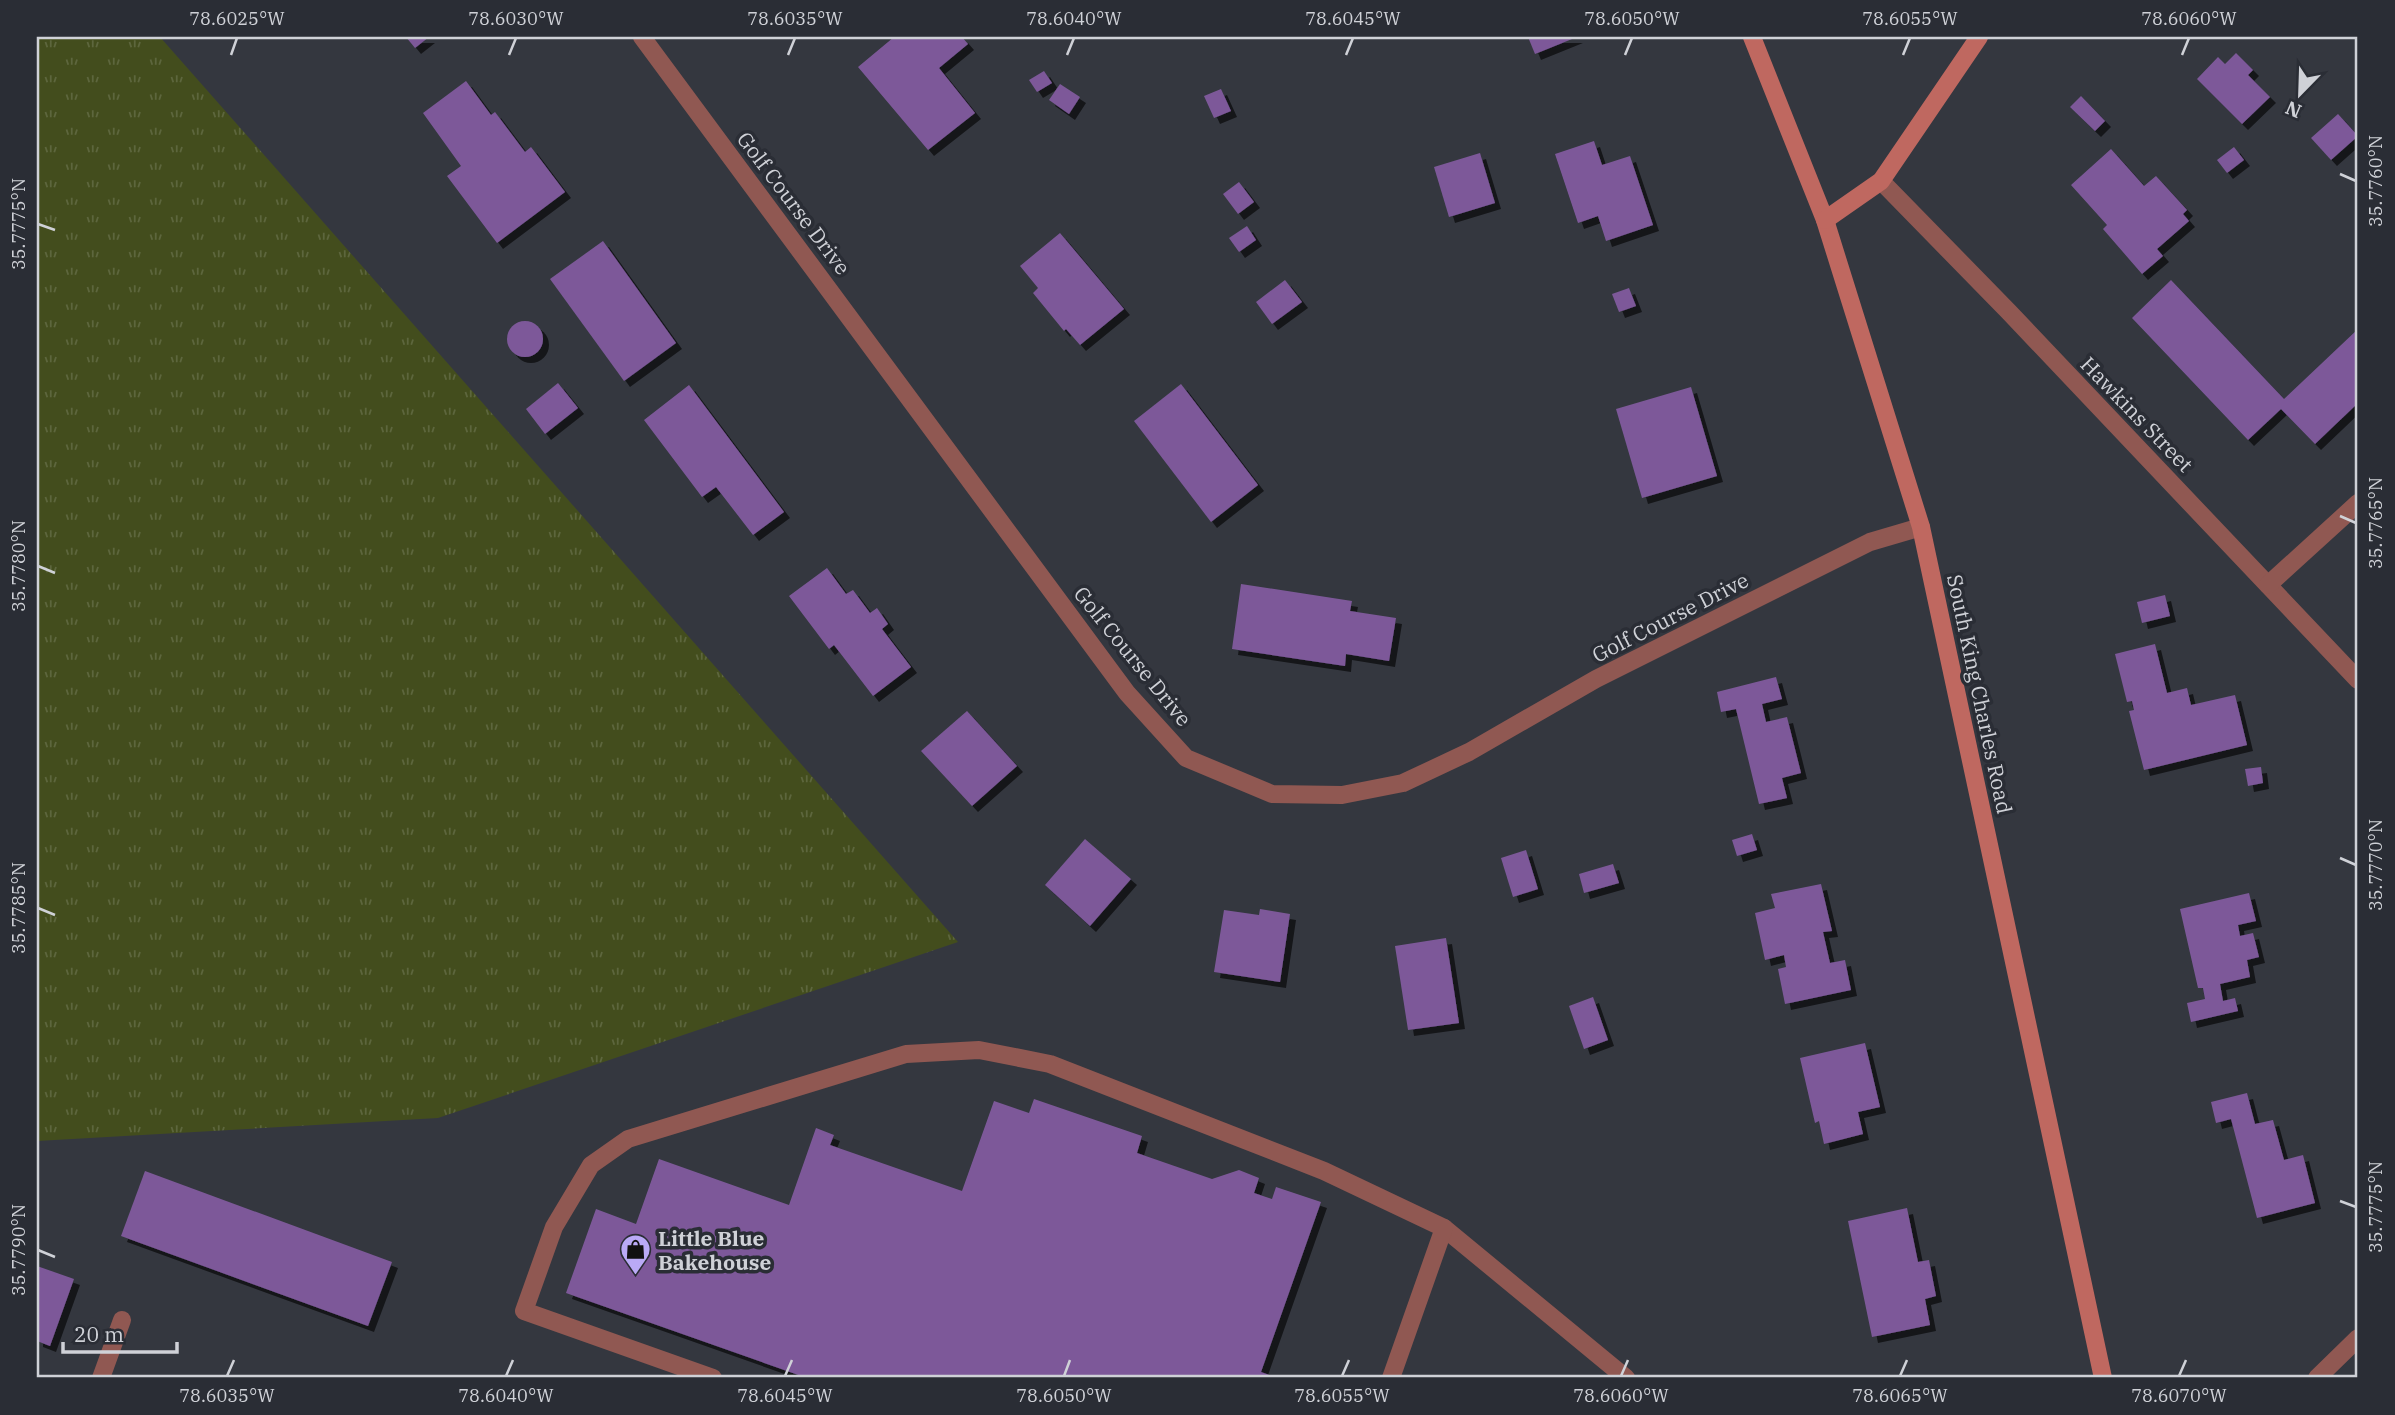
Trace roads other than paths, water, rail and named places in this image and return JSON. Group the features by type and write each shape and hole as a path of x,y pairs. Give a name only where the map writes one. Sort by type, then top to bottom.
{"street":[{"name":"Golf Course Drive","path":"642,37 1127,693 1186,758 1272,794 1342,795 1403,783 1469,752 1596,679 1870,542 1922,527"},
{"name":"South King Charles Road","path":"1752,37 1825,220 1922,527 2103,1378"},
{"path":"1825,220 1881,181 1979,37"},
{"name":"Hawkins Street","path":"1881,181 2358,680"},
{"path":"2268,585 2358,503"},
{"path":"713,1378 524,1311 554,1227 590,1165 628,1139 906,1054 979,1050 1050,1064 1324,1171 1444,1228 1626,1378"},
{"path":"1391,1378 1444,1228"},
{"path":"102,1378 122,1320"},
{"path":"2317,1378 2358,1338"}],"place":[{"name":"Little Blue Bakehouse","path":"635,1277"}]}
